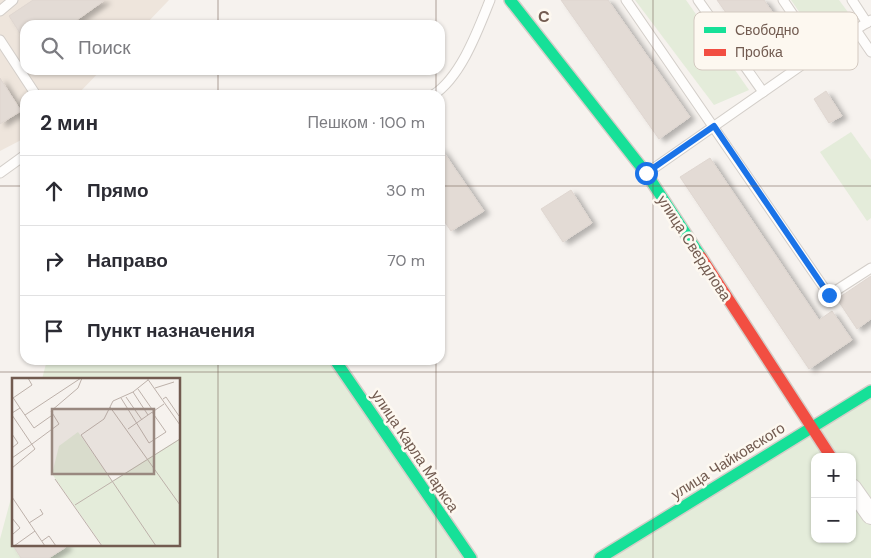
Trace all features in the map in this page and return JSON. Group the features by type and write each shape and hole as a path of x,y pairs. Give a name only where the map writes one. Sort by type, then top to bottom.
{"street":[{"name":"улица Свердлова","path":"510,0 646,173 810,428 828,453"},
{"name":"улица Карла Маркса","path":"338,365 471,558"},
{"name":"улица Чайковского","path":"600,558 871,391"},
{"path":"856,494 871,515"}],"lane":[{"path":"0,11 13,0"},
{"path":"440,90 450,79 476,34 490,0"},
{"path":"626,0 829,295 871,268"},
{"path":"698,0 706,12"},
{"path":"783,0 791,12"},
{"path":"852,0 869,21 858,29"},
{"path":"858,33 871,52"},
{"path":"2,44 20,71"},
{"path":"747,70 763,92"},
{"path":"646,173 795,70"},
{"path":"23,75 33,90"},
{"path":"0,173 20,159"}],"shaded area":[{"path":"0,0 169,0 150,20 20,20 20,75 96,75 82,90 20,90 20,141 0,151"}],"green space":[{"path":"635,0 686,0 694,12 694,70 735,70 749,90 714,105"},
{"path":"791,0 839,0 848,12 799,12"},
{"path":"851,132 871,160 871,218 867,221 820,152"},
{"path":"46,365 338,365 471,558 0,558 0,539 12,494 12,546 180,546 180,378 42,378"},
{"path":"871,391 871,558 600,558"}],"building":[{"path":"33,0 105,0 77,20 20,20 20,33 9,16"},
{"path":"561,0 608,0 690,117 659,139"},
{"path":"717,0 764,0 772,12 725,12"},
{"path":"0,78 20,112 0,124"},
{"path":"826,91 842,116 829,123 814,99"},
{"path":"445,154 484,211 451,231 445,222"},
{"path":"710,158 819,320 832,311 852,340 809,369 680,177"},
{"path":"571,190 592,223 563,242 541,209"},
{"path":"871,276 871,319 857,329 837,299"},
{"path":"13,546 66,547 49,558 21,558"}],"traffic: fast":[{"path":"510,0 646,173 701,257"},
{"path":"338,365 471,558"},
{"path":"600,558 871,391"}],"traffic: jam":[{"path":"701,257 828,453"}],"route":[{"path":"646,173 714,126 829,295"}]}
